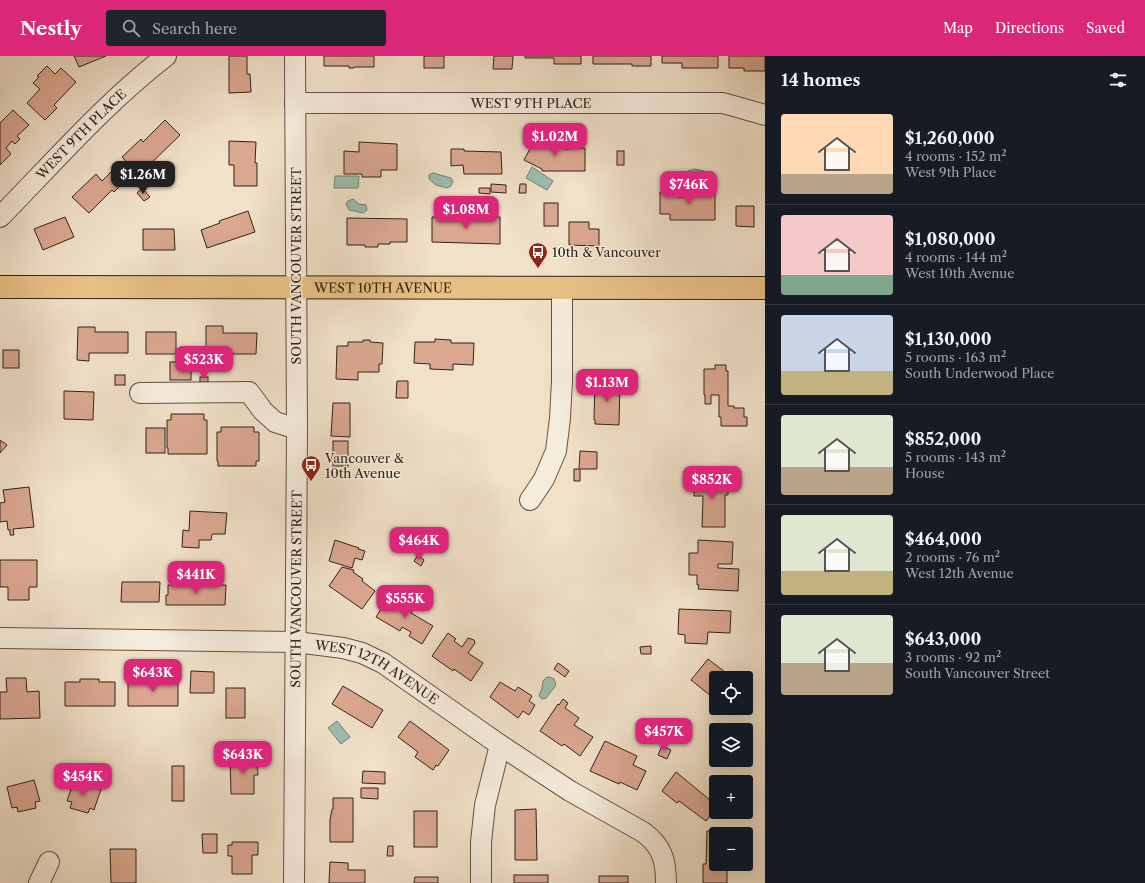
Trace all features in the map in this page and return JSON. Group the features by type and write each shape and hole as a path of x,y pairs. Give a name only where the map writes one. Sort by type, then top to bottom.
{"main road":[{"name":"WEST 10TH AVENUE","path":"0,287 765,288"}],"street":[{"name":"WEST 9TH PLACE","path":"0,217 106,109 146,72 166,56"},
{"name":"SOUTH VANCOUVER STREET","path":"294,883 297,429 295,56"},
{"name":"WEST 9TH PLACE","path":"295,102 723,103 765,115"},
{"path":"530,500 544,480 556,451 562,381 562,288"},
{"path":"140,393 249,392 263,411 275,422 297,429"},
{"name":"WEST 12TH AVENUE","path":"0,638 296,642 343,648 362,653 389,668 500,745 570,791 643,832 660,848 664,858 666,883"},
{"path":"481,883 484,806 500,745"},
{"path":"39,883 49,862"}],"shaded area":[{"path":"532,167 553,181 547,190 526,178"},
{"path":"695,169 704,171 706,174 705,179 698,180 688,185 682,183 681,179 683,175 688,171"},
{"path":"433,173 451,178 453,181 451,186 447,188 436,185 429,179 429,175"},
{"path":"335,176 359,176 358,188 334,188"},
{"path":"353,199 359,204 366,205 367,210 363,213 349,210 346,204 348,201"},
{"path":"547,677 554,679 556,685 546,698 542,699 539,696 543,681"},
{"path":"337,721 350,737 341,744 328,728"}],"building":[{"path":"74,56 106,56 79,67"},
{"path":"229,56 247,56 247,74 250,74 251,92 229,93"},
{"path":"324,56 374,56 374,67 349,68 349,66 324,66"},
{"path":"424,56 444,56 444,68 424,68"},
{"path":"494,56 513,56 512,69 493,69"},
{"path":"525,56 581,56 581,64 554,64 554,58 525,58"},
{"path":"593,56 651,56 651,66 632,66 632,64 593,64"},
{"path":"662,56 718,56 718,68 682,68 682,63 662,63"},
{"path":"729,56 765,56 765,71 744,71 744,68 729,68"},
{"path":"47,66 55,74 61,68 76,82 54,105 57,108 45,120 27,103 40,89 33,83 39,77 37,76"},
{"path":"13,110 29,125 17,136 20,139 15,144 12,141 6,148 11,154 0,165 0,123"},
{"path":"165,120 180,135 139,175 122,157 141,139 143,142"},
{"path":"538,134 565,149 585,148 585,171 542,171 542,169 524,160"},
{"path":"229,141 256,142 255,163 257,163 257,186 234,186 234,165 229,165"},
{"path":"359,142 397,144 397,170 381,170 381,177 362,177 362,174 344,174 344,151 359,152"},
{"path":"451,149 464,149 464,151 501,152 502,174 464,174 463,165 451,166"},
{"path":"617,151 624,151 624,165 617,165"},
{"path":"113,170 125,181 114,192 112,190 89,213 72,197 96,174 102,181"},
{"path":"491,184 506,185 506,193 491,192"},
{"path":"520,184 526,184 526,193 519,193"},
{"path":"142,188 150,197 144,201 137,193"},
{"path":"479,188 490,188 490,194 479,193"},
{"path":"697,188 715,188 715,220 670,220 670,214 660,214 660,192 678,192 678,197 697,196"},
{"path":"544,203 558,203 558,226 544,226"},
{"path":"736,206 754,206 754,227 736,226"},
{"path":"248,211 255,232 207,248 201,230 220,223 219,221"},
{"path":"65,217 74,237 43,250 34,229"},
{"path":"432,217 500,217 500,244 432,242"},
{"path":"347,218 407,219 407,242 378,244 378,247 347,245"},
{"path":"569,222 589,222 589,229 599,229 599,246 569,245"},
{"path":"143,229 174,229 175,250 143,250"},
{"path":"206,326 223,326 223,333 257,333 256,354 206,354"},
{"path":"78,327 95,327 95,332 128,332 128,353 89,353 89,361 77,360"},
{"path":"146,332 176,332 176,354 146,354"},
{"path":"435,339 451,340 451,343 474,343 473,365 453,364 453,370 430,369 430,364 414,363 415,342 435,342"},
{"path":"363,340 383,343 382,364 379,364 379,372 358,372 358,380 336,379 337,346 348,346 348,342 363,342"},
{"path":"3,350 19,350 19,368 3,368"},
{"path":"170,362 191,362 191,380 170,380"},
{"path":"715,365 726,365 726,371 728,371 728,406 734,406 734,408 744,408 744,417 747,417 747,426 721,426 721,417 719,417 719,395 711,395 711,404 705,404 704,369 715,369"},
{"path":"115,375 125,375 125,385 115,385"},
{"path":"200,377 208,377 208,382 200,382"},
{"path":"397,381 408,381 408,398 396,398"},
{"path":"595,381 620,381 619,425 595,424"},
{"path":"64,391 94,392 93,420 64,419"},
{"path":"333,403 350,403 350,437 331,436"},
{"path":"171,414 204,414 204,420 207,420 207,454 168,454 167,420 171,420"},
{"path":"221,427 254,427 254,432 259,432 259,461 256,461 256,466 218,466 217,432 221,432"},
{"path":"146,428 165,428 165,453 146,453"},
{"path":"0,440 7,445 0,453"},
{"path":"333,441 348,441 348,466 333,466"},
{"path":"580,451 597,452 597,469 580,469 580,481 574,481 574,469 579,469"},
{"path":"694,478 728,478 728,495 725,495 725,527 702,527 703,496 694,496"},
{"path":"29,487 34,527 13,529 14,535 10,535 7,521 0,522 0,503 5,502 3,490"},
{"path":"190,511 227,513 225,534 212,534 211,540 199,540 199,548 182,547 183,530 189,531"},
{"path":"335,540 365,551 362,560 355,558 352,568 329,561"},
{"path":"698,540 733,542 732,564 718,564 718,568 739,569 738,591 698,589 699,585 697,585 697,575 689,575 689,553 698,553"},
{"path":"418,555 424,560 421,566 414,561"},
{"path":"0,560 37,560 37,587 29,587 29,600 8,600 8,587 0,587"},
{"path":"342,567 354,570 353,572 363,579 362,581 375,591 362,609 329,586"},
{"path":"122,582 160,582 159,602 121,602"},
{"path":"168,585 226,585 225,605 166,605"},
{"path":"388,598 403,607 407,599 416,604 411,613 433,626 422,644 409,636 411,632 402,627 400,631 376,617"},
{"path":"679,609 731,611 730,633 708,632 707,644 685,643 685,635 678,634"},
{"path":"448,633 456,639 454,641 462,647 468,638 474,640 475,643 468,653 483,663 471,681 454,669 453,671 432,656"},
{"path":"651,646 651,654 641,654 640,647"},
{"path":"708,659 724,671 709,671 709,694 691,680"},
{"path":"558,663 569,671 565,677 554,669"},
{"path":"191,671 214,672 214,693 190,693"},
{"path":"6,678 26,678 27,692 39,691 40,718 0,719 0,692 7,692"},
{"path":"143,678 162,678 162,681 178,681 178,706 128,706 128,681 143,681"},
{"path":"80,679 99,679 99,682 115,682 115,706 65,706 65,682 80,682"},
{"path":"500,682 515,691 518,687 532,696 529,701 535,705 529,715 523,711 518,718 490,697"},
{"path":"343,686 383,710 372,728 332,704"},
{"path":"226,688 245,688 245,718 226,718"},
{"path":"563,699 568,703 565,708 579,718 574,725 593,737 580,756 564,744 562,746 540,731"},
{"path":"410,721 449,750 438,766 436,765 433,770 415,757 418,752 398,737"},
{"path":"605,741 637,756 633,765 646,771 637,790 590,771"},
{"path":"662,746 671,750 667,759 658,755"},
{"path":"230,758 257,758 258,775 254,775 254,794 231,794"},
{"path":"172,766 184,766 184,801 172,801"},
{"path":"363,771 385,772 385,784 362,783"},
{"path":"676,772 709,799 709,817 706,821 679,801 677,803 662,791"},
{"path":"34,780 40,801 35,802 36,808 18,812 17,807 12,808 7,787"},
{"path":"74,780 101,789 94,810 90,808 88,813 70,808 72,802 67,801"},
{"path":"361,788 378,788 378,799 361,798"},
{"path":"333,798 353,798 353,842 330,842 330,820 333,809"},
{"path":"536,809 537,860 515,860 515,810"},
{"path":"414,811 437,811 437,847 414,847"},
{"path":"707,831 709,831 709,871 727,871 727,883 703,883 703,864 706,864"},
{"path":"202,834 217,834 217,853 203,853"},
{"path":"232,842 258,842 258,855 252,855 252,874 232,874 232,856 228,856 228,845 232,845"},
{"path":"388,846 393,846 393,856 387,856"},
{"path":"110,849 136,849 136,883 111,883"},
{"path":"330,862 348,863 348,870 365,870 365,883 329,883"},
{"path":"514,875 548,875 548,883 514,883"},
{"path":"599,876 628,876 628,883 599,883"},
{"path":"415,877 438,877 438,883 414,883"}],"place":[{"name":"10th & Vancouver","path":"538,269"},
{"name":"Vancouver & 10th Avenue","path":"311,482"}]}
